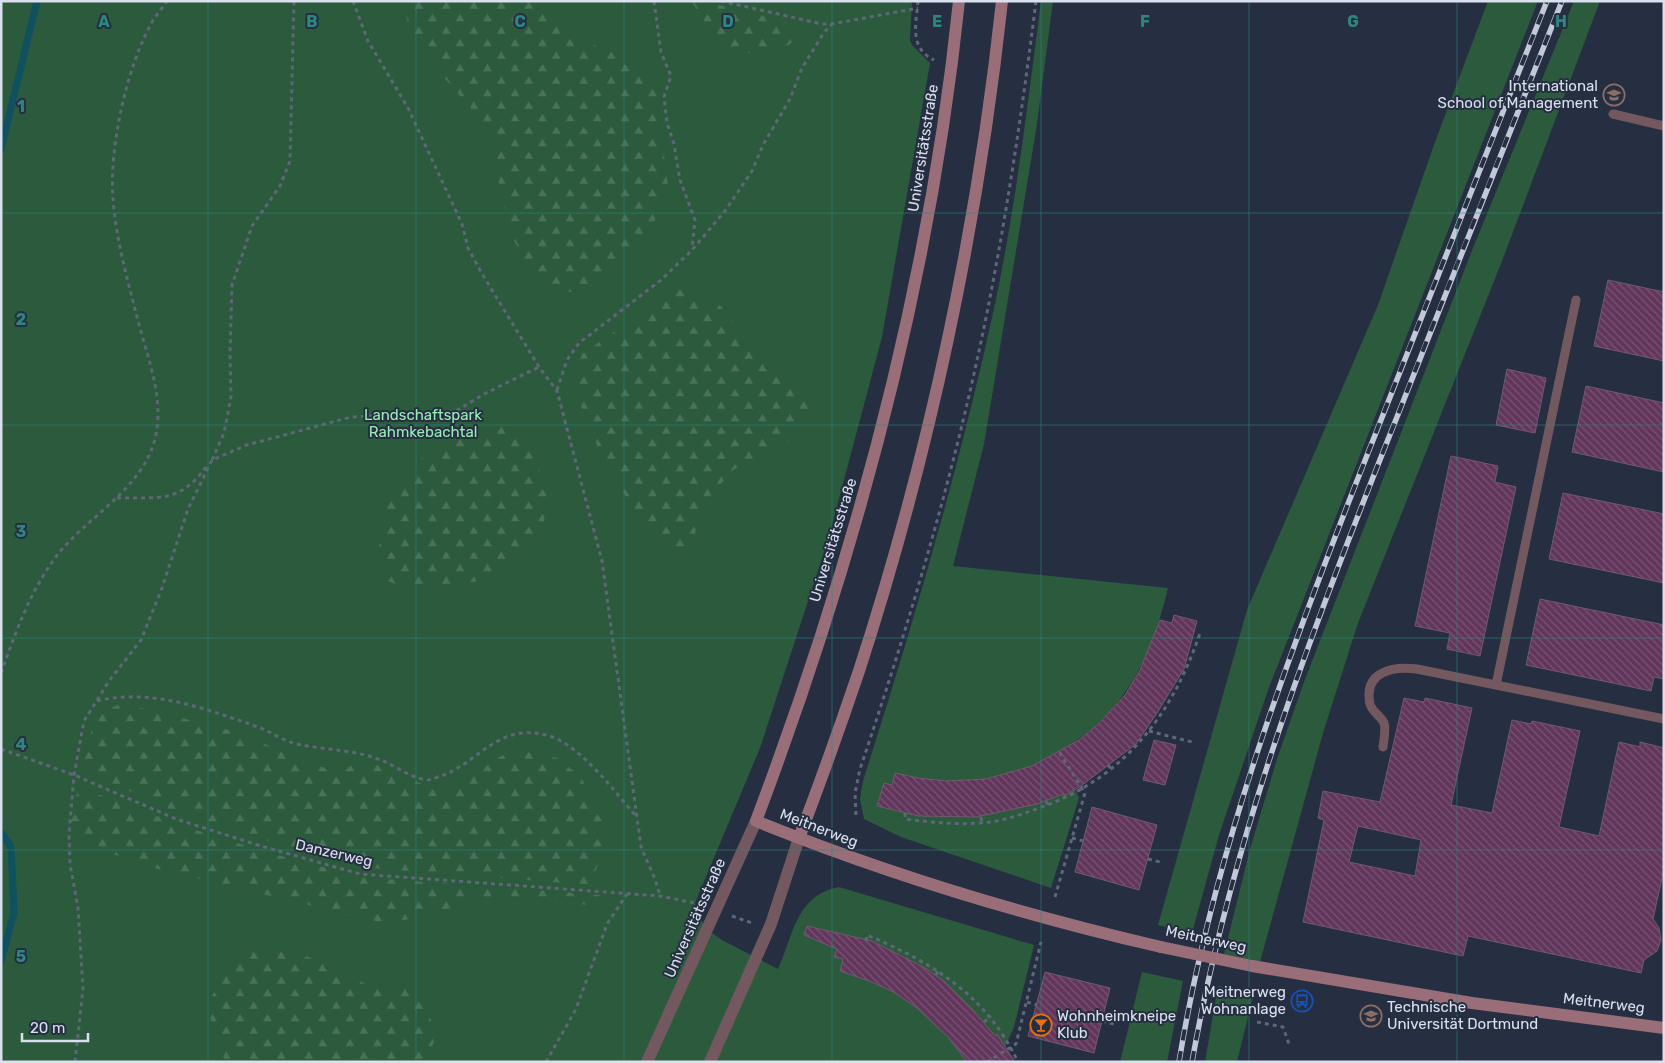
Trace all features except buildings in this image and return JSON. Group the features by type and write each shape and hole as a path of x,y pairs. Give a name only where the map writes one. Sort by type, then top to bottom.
{"street":[{"name":"Universitätsstraße","path":"647,1062 756,821 825,624 859,515 917,279 935,181 952,68 959,1"},
{"path":"710,1062 771,924 872,628 929,419 963,261 977,180 1002,1"},
{"name":"Meitnerweg","path":"756,821 847,856 1004,906 1161,947 1252,966 1472,1003 1664,1028"}],"lane":[{"path":"1612,114 1664,126"},
{"path":"1496,685 1576,300"},
{"path":"1384,746 1384,723 1370,705 1370,697 1376,679 1383,672 1401,667 1664,719"}],"path":[{"path":"1,673 19,622 36,587 59,553 135,478 149,454 157,429 157,395 117,235 112,197 114,156 122,110 135,63 150,26 167,1"},
{"path":"75,1062 83,989 78,908 70,864 69,844 74,775 84,721 141,640 162,588 188,509 224,433 232,397 230,353 232,284 252,226 280,186 290,161 294,1"},
{"path":"353,1 372,48 408,108 462,224 472,256 539,367 557,391 602,561 635,815 641,848 655,879 660,896"},
{"path":"654,1 661,52 671,76 664,97 667,122 674,144 680,180 695,220 692,250"},
{"path":"721,1 804,21 832,24 918,8"},
{"path":"918,1 914,36 916,42 930,58 952,68"},
{"path":"856,815 855,792 860,769 909,616 964,415 978,353 1005,213 1036,1"},
{"path":"557,391 567,360 579,343 661,280 692,250 725,211 752,171 763,145 790,99 802,68 823,34 832,24"},
{"path":"116,498 174,496 194,484 212,460 247,445 351,417 456,410 539,367"},
{"path":"905,813 905,819 943,824 982,823 1015,817 1083,790 1112,770 1148,731 1189,658 1200,633"},
{"path":"97,701 118,696 151,696 256,726 292,742 379,759 400,772 428,780 455,771 499,738 525,732 546,735 564,742 596,771 635,815"},
{"path":"1148,731 1192,742"},
{"name":"Danzerweg","path":"1,749 74,775 176,819 261,846 360,874 660,896 702,905"},
{"path":"1055,897 1085,793 1060,752"},
{"path":"1108,765 1112,770"},
{"path":"1046,800 1048,805"},
{"path":"981,817 982,823"},
{"path":"1072,838 1083,841"},
{"path":"1148,859 1160,862"},
{"path":"546,1062 576,1009 607,924 628,894"},
{"path":"730,915 755,924"},
{"path":"866,941 867,936 912,954 966,992 991,1016 1011,1047 1018,1062"},
{"path":"987,1062 1016,1044 1041,942"},
{"path":"936,975 938,971"},
{"path":"1027,1002 1037,1005"},
{"path":"984,1022 991,1016"},
{"path":"1102,1021 1117,1024"},
{"path":"1257,1022 1283,1027 1290,1047"}],"green space":[{"name":"Landschaftspark Rahmkebachtal","path":"1,1 912,1 910,40 912,45 930,63 882,337 828,540 760,748 695,903 705,928 722,940 778,969 793,930 805,908 813,899 824,892 839,887 1034,945 1014,1027 1005,1047 979,1062 1,1062"},
{"path":"408,1 546,1 560,31 633,61 655,85 669,193 642,245 576,293 554,289 524,261 510,232 496,170 493,134 415,44 405,13"},
{"path":"692,1 703,1 796,24 793,42 777,50 761,54 747,53 734,48 721,40 710,29"},
{"path":"1041,1 1053,1 1037,124 984,444 953,566 1168,588 1153,638 1133,681 1104,718 1063,750 1065,767 1079,798 1051,888 901,837 864,819 860,799 863,781 935,544 967,425 995,304 1021,153"},
{"path":"1488,1 1538,1 1268,690 1219,835 1192,933 1158,925 1247,610 1378,305 1435,142"},
{"path":"1574,1 1600,1 1502,261 1358,623 1323,733 1260,962 1224,954 1250,849 1277,759 1304,682 1471,253"},
{"path":"677,289 699,293 722,307 754,353 786,374 810,397 806,422 788,442 733,470 699,509 695,535 684,548 667,548 650,533 605,465 575,391 575,371 582,354"},
{"path":"476,423 501,425 531,444 547,494 543,531 513,563 478,581 418,591 387,581 378,552 388,504 419,460"},
{"path":"122,703 241,733 305,762 339,772 357,763 385,766 434,790 453,789 501,756 529,749 557,758 580,776 599,808 607,836 591,885 371,868 334,862 172,810 82,770 95,715"},
{"path":"79,787 186,827 263,851 360,877 600,895 590,905 491,897 412,919 380,922 154,868 92,847 68,820"},
{"path":"277,947 296,952 338,969 371,987 405,986 422,999 430,1016 435,1040 424,1062 226,1062 210,1031 212,996 229,966 253,949"},
{"path":"1142,972 1183,981 1167,1062 1120,1062"},
{"path":"1218,986 1250,992 1253,996 1237,1062 1205,1062"}],"waterway":[{"path":"1,149 37,1"},
{"path":"1,832 11,847 14,913 1,961"}],"railway":[{"path":"1179,1062 1211,908 1255,758 1335,536 1547,1"},
{"path":"1192,1062 1209,979 1229,897 1252,816 1304,657 1333,579 1562,1"}],"place":[{"name":"International School of Management","path":"1614,95"},
{"name":"Meitnerweg Wohnanlage","path":"1302,1001"},
{"name":"Technische Universität Dortmund","path":"1371,1016"},
{"name":"Wohnheimkneipe Klub","path":"1041,1025"}]}
